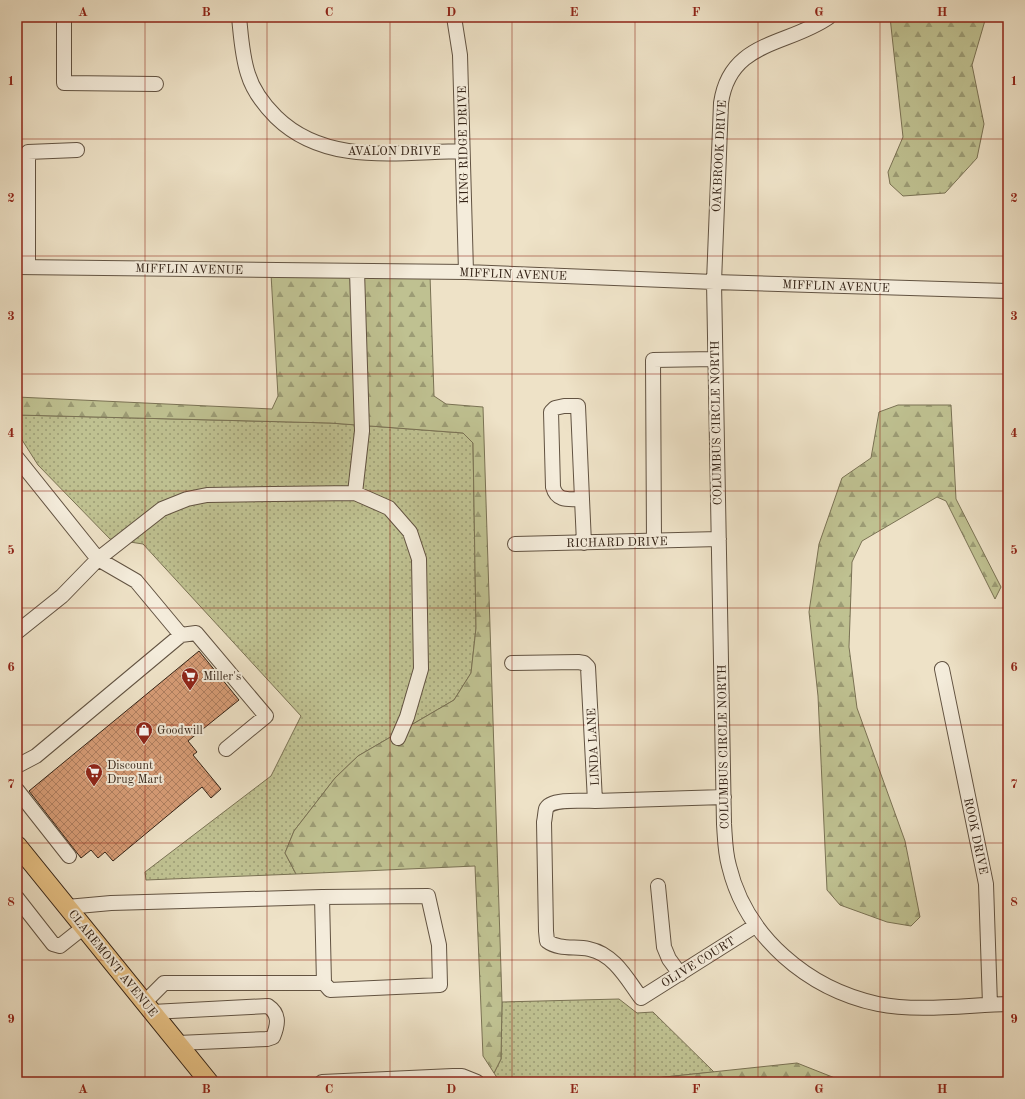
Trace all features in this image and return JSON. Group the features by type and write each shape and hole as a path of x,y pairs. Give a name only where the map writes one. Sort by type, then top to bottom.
{"main road":[{"name":"CLAREMONT AVENUE","path":"18,847 210,1082"}],"street":[{"path":"64,17 64,83 156,84"},
{"name":"AVALON DRIVE","path":"239,17 244,61 253,87 268,110 301,137 334,149 359,153 462,151"},
{"name":"KING RIDGE DRIVE","path":"454,17 460,55 466,272"},
{"name":"OAKBROOK DRIVE","path":"714,282 721,103 726,83 731,73 752,52 782,38 804,31 829,17"},
{"path":"23,267 28,152 77,150"},
{"name":"MIFFLIN AVENUE","path":"23,267 466,272 714,282 1008,291"},
{"path":"355,493 362,431 357,271"},
{"name":"COLUMBUS CIRCLE NORTH","path":"714,282 726,849 729,866 744,906 756,926 771,945 798,968 814,979 842,994 878,1004 893,1006 1008,1004"},
{"path":"654,541 653,360 715,359"},
{"path":"582,499 565,500 555,494 553,487 551,419 551,412 555,408 578,406 584,542"},
{"path":"17,458 98,559 136,581 182,635"},
{"path":"17,632 62,596 98,559 162,509 187,499 207,495 355,493 389,508 410,532 419,559 421,670 407,716 398,738"},
{"name":"RICHARD DRIVE","path":"515,544 719,539"},
{"path":"17,766 36,756 182,635 196,633 266,716 226,749"},
{"name":"LINDA LANE","path":"512,663 578,662 584,663 588,667 595,801 724,798"},
{"name":"ROOK DRIVE","path":"942,669 986,884 990,1005"},
{"path":"17,790 69,856"},
{"name":"OLIVE COURT","path":"595,801 557,802 549,805 546,809 544,822 547,941 553,946 590,949 606,956 624,974 641,998 756,926"},
{"path":"658,886 664,947 668,959 680,974"},
{"path":"67,907 111,903 322,897 428,896 439,945 440,985 330,990 324,983 322,897"},
{"path":"17,898 53,944 60,946 84,927"},
{"path":"148,1007 164,983 324,983"},
{"path":"148,1007 268,1006 275,1011 277,1016 277,1028 273,1037 267,1039 178,1044"},
{"path":"322,1082 458,1076 477,1082"}],"green space":[{"path":"890,17 986,17 972,65 984,124 977,158 945,193 903,196 890,184 888,172 903,137"},
{"path":"271,274 430,275 434,396 446,404 483,407 502,1002 501,1059 494,1073 483,1056 475,866 296,874 285,853 294,831 335,778 358,756 454,700 471,673 476,628 473,443 463,433 330,423 17,415 17,397 272,409 278,396"},
{"path":"898,405 951,405 956,499 1001,587 995,599 946,501 937,497 862,541 852,562 849,647 857,708 905,841 920,917 911,926 887,922 840,905 827,890 818,696 809,612 819,544 842,478 871,458 879,412"},
{"path":"17,415 330,423 463,433 473,443 476,628 471,673 454,700 358,756 335,778 294,831 285,853 296,874 146,880 145,872 271,776 301,716 143,544 110,539 38,465 17,432"},
{"path":"619,999 637,1013 653,1012 714,1072 646,1079 643,1082 500,1082 494,1073 501,1059 502,1002"},
{"path":"797,1063 845,1082 643,1082 646,1079"}],"building":[{"path":"199,651 239,700 188,741 197,752 193,755 221,789 211,798 202,787 113,861 105,852 98,858 91,850 81,858 29,791"}],"place":[{"name":"Miller's","path":"190,691"},
{"name":"Goodwill","path":"144,745"},
{"name":"Discount Drug Mart","path":"94,787"}]}
